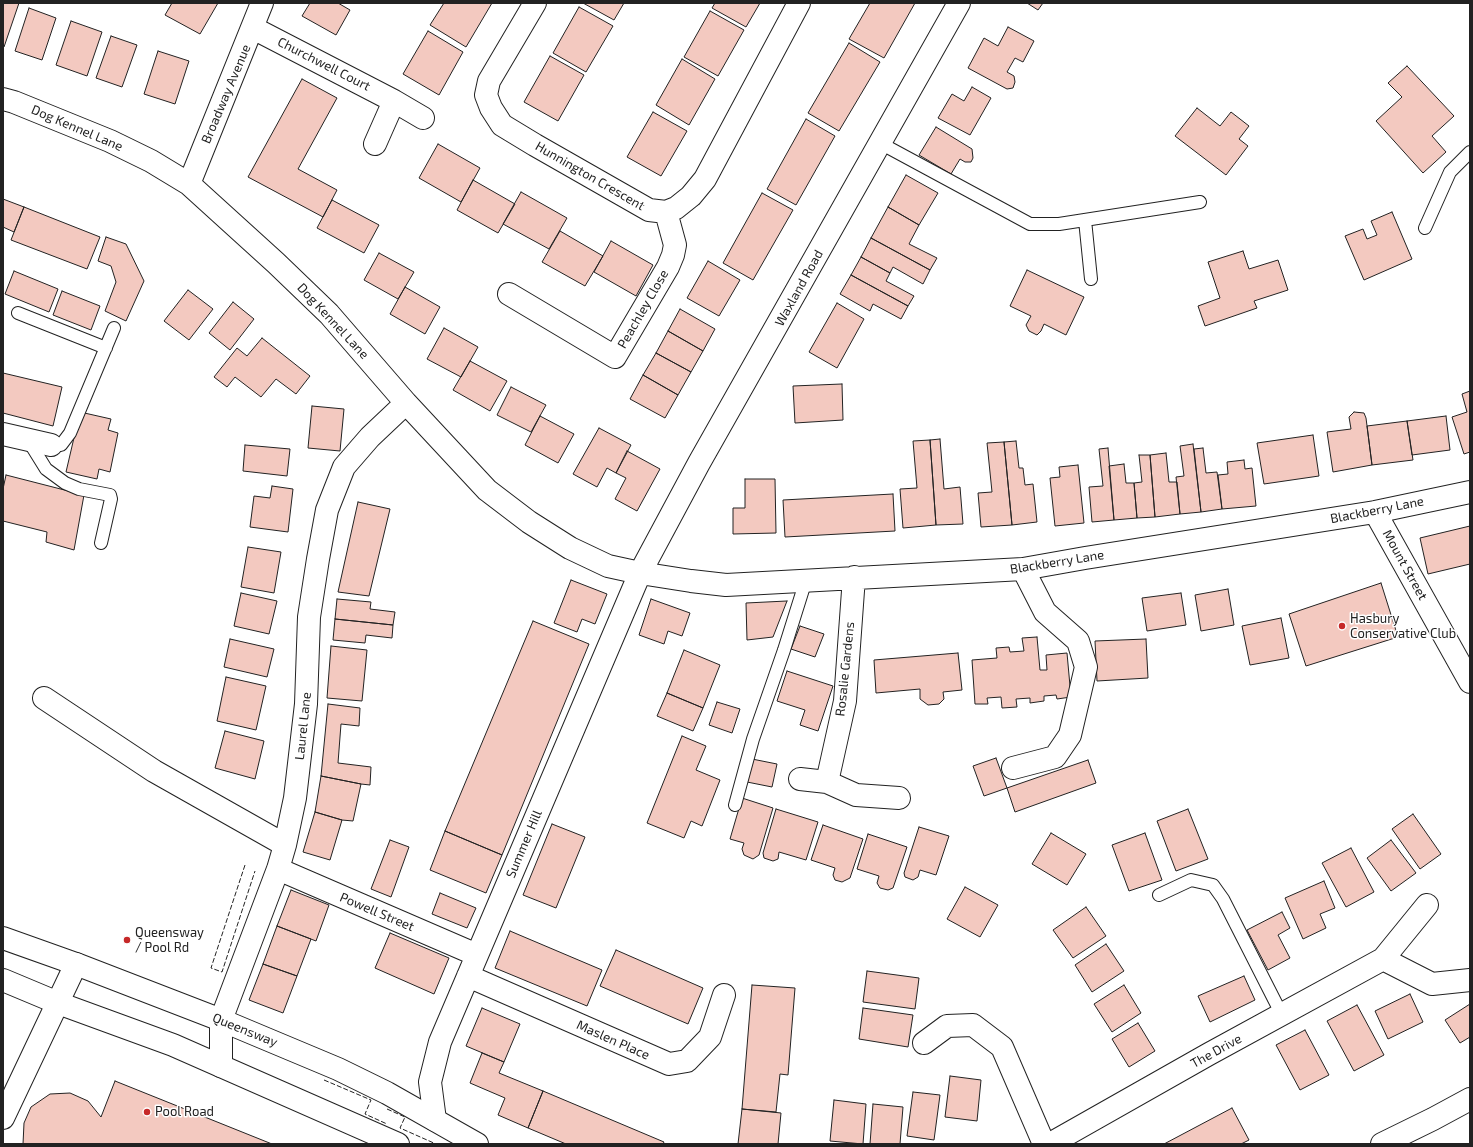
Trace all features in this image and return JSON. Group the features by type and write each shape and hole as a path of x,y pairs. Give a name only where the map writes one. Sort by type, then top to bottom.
{"street":[{"name":"Broadway Avenue","path":"188,184 262,3"},
{"name":"Hunnington Crescent","path":"535,3 489,81 486,95 490,108 502,125 535,145 649,210 666,212"},
{"path":"666,212 676,208 690,196 705,179 799,3"},
{"name":"Waxland Road","path":"640,573 699,463 959,3"},
{"name":"Churchwell Court","path":"253,28 394,100 423,118"},
{"name":"Dog Kennel Lane","path":"3,99 14,102 110,141 151,161 188,184 276,263 329,314 406,403 488,490 529,522 570,548 608,566 640,573"},
{"path":"375,144 394,100"},
{"name":"Peachley Close","path":"509,294 616,356 668,267 673,255 675,245 666,212"},
{"name":"Laurel Lane","path":"222,1066 221,1020 278,869 285,845 295,798 306,704 309,617 327,510 344,467 370,437 406,403"},
{"path":"3,434 51,445"},
{"name":"Blackberry Lane","path":"640,573 691,582 726,585 1023,569 1375,512 1470,492"},
{"name":"Mount Street","path":"1375,512 1467,670"},
{"path":"1013,768 1055,757 1070,735 1086,667 1078,641 1045,612 1023,569"},
{"name":"Summer Hill","path":"435,1120 430,1082 440,1042 640,573"},
{"name":"Rosalie Gardens","path":"827,782 844,701 854,577"},
{"path":"44,698 154,771 285,845"},
{"path":"800,779 827,782 856,795 899,798"},
{"name":"Powell Street","path":"278,869 477,955"},
{"name":"The Drive","path":"1050,1144 1383,959 1427,905"},
{"name":"Queensway","path":"3,938 76,964 221,1020 338,1069 387,1093 477,1144"},
{"path":"1383,959 1432,984 1470,980"},
{"path":"3,1118 76,964"},
{"name":"Maslen Place","path":"468,976 669,1064 687,1061 710,1037 724,994"},
{"path":"3,980 58,1003 173,1045 398,1144"},
{"path":"924,1043 947,1026 973,1025 1002,1047 1044,1144"},
{"path":"1384,1144 1470,1099"}],"lane":[{"path":"880,143 1030,224 1059,224 1200,202"},
{"path":"1425,228 1450,172 1470,152"},
{"path":"1085,220 1091,279"},
{"path":"18,313 106,348"},
{"path":"51,445 61,445 70,433 114,328"},
{"path":"28,440 46,469 65,483 79,489 110,495 111,499 101,543"},
{"path":"735,805 753,739 784,650 806,580"},
{"path":"1159,895 1191,880 1213,885 1223,899 1282,1015"}],"building":[{"path":"3,3 19,3 4,47 3,47"},
{"path":"172,3 218,3 200,34 165,15"},
{"path":"310,3 338,3 350,10 336,35 302,16"},
{"path":"444,3 492,3 466,47 430,25"},
{"path":"583,3 624,3 614,20"},
{"path":"715,3 760,3 746,27 712,8"},
{"path":"870,3 915,3 884,58 849,39"},
{"path":"1027,3 1043,3 1038,10"},
{"path":"579,7 613,26 586,72 553,53"},
{"path":"29,8 56,18 42,60 15,51"},
{"path":"710,11 744,30 718,76 684,57"},
{"path":"71,21 102,32 87,76 56,65"},
{"path":"1008,27 1034,41 1023,62 1015,58 1007,72 1014,76 1015,82 1013,88 1007,89 968,68 984,38 998,46"},
{"path":"428,31 463,52 439,95 403,74"},
{"path":"111,36 137,45 122,87 96,78"},
{"path":"849,43 880,62 839,131 808,113"},
{"path":"158,51 189,61 175,104 144,94"},
{"path":"550,56 584,75 558,121 524,102"},
{"path":"682,59 715,79 689,125 656,105"},
{"path":"1407,66 1454,116 1432,136 1446,152 1423,173 1376,121 1402,97 1388,83"},
{"path":"302,79 337,98 298,169 337,190 323,217 248,177"},
{"path":"972,87 991,98 970,135 938,118 952,94 964,101"},
{"path":"1197,108 1220,126 1231,112 1249,126 1239,139 1248,146 1226,175 1175,136"},
{"path":"653,112 687,131 661,176 627,157"},
{"path":"806,119 835,136 796,205 767,189"},
{"path":"936,127 972,149 973,158 971,162 965,162 960,159 951,174 919,155"},
{"path":"438,144 480,168 461,202 419,178"},
{"path":"906,175 938,193 919,225 888,207"},
{"path":"473,180 515,204 498,233 457,210"},
{"path":"521,192 567,218 549,249 503,224"},
{"path":"762,193 793,210 753,280 723,263"},
{"path":"3,199 24,207 14,232 3,227"},
{"path":"332,200 379,225 364,253 317,228"},
{"path":"24,207 100,237 87,269 11,240"},
{"path":"888,207 919,225 909,244 937,258 930,270 871,238"},
{"path":"1392,212 1412,259 1364,280 1345,236 1363,229 1367,239 1377,235 1371,221"},
{"path":"560,231 603,256 585,286 542,262"},
{"path":"106,237 126,244 144,281 126,321 105,311 116,282 111,266 98,261"},
{"path":"871,238 930,270 923,284 893,267 890,273 861,257"},
{"path":"611,241 653,265 636,296 594,272"},
{"path":"1243,251 1249,269 1278,260 1288,290 1254,301 1257,308 1205,326 1198,306 1220,298 1208,262"},
{"path":"379,253 414,272 398,299 364,280"},
{"path":"861,257 890,273 886,281 914,296 908,306 851,275"},
{"path":"708,261 740,280 719,316 687,298"},
{"path":"1027,270 1084,297 1066,335 1044,324 1041,331 1037,335 1029,331 1026,325 1031,316 1010,306"},
{"path":"14,271 58,289 49,312 5,294"},
{"path":"851,275 908,306 901,319 873,304 870,311 840,294"},
{"path":"405,287 440,307 425,334 390,314"},
{"path":"188,290 213,309 189,340 164,321"},
{"path":"62,291 100,306 91,330 53,315"},
{"path":"233,302 254,319 230,350 209,333"},
{"path":"837,303 864,319 837,368 809,352"},
{"path":"680,309 715,329 703,351 668,331"},
{"path":"444,328 478,347 461,377 427,359"},
{"path":"668,331 703,351 691,372 656,353"},
{"path":"262,338 310,376 296,394 276,379 261,397 235,377 227,387 214,377 237,348 247,356"},
{"path":"656,353 691,372 678,395 643,375"},
{"path":"470,361 507,381 490,411 453,390"},
{"path":"3,373 62,387 53,426 3,413"},
{"path":"643,375 678,395 665,418 630,399"},
{"path":"842,384 843,420 795,423 793,386"},
{"path":"511,387 546,405 531,432 497,415"},
{"path":"1470,391 1470,452 1464,454 1452,417 1467,412 1462,394"},
{"path":"312,406 344,409 340,451 308,448"},
{"path":"80,412 111,419 108,430 118,433 110,472 99,469 97,479 66,472"},
{"path":"1354,412 1364,413 1366,418 1372,465 1333,472 1327,432 1351,429 1349,417"},
{"path":"540,416 574,434 558,463 525,445"},
{"path":"1446,416 1450,450 1412,455 1407,421"},
{"path":"1407,421 1413,460 1372,465 1367,426"},
{"path":"599,428 631,445 616,473 607,468 597,487 573,474"},
{"path":"1313,435 1319,476 1264,484 1257,443"},
{"path":"940,439 944,489 960,487 963,524 936,525 930,440"},
{"path":"930,440 936,525 903,528 900,489 917,488 913,441"},
{"path":"1016,441 1019,468 1023,468 1025,485 1033,484 1037,522 1012,525 1004,442"},
{"path":"1004,442 1012,525 981,527 978,493 992,492 987,443"},
{"path":"1193,444 1201,512 1180,514 1176,477 1184,476 1180,446"},
{"path":"245,445 290,449 287,476 243,471"},
{"path":"1108,448 1114,520 1092,522 1089,487 1103,486 1099,449"},
{"path":"1203,448 1206,473 1217,472 1222,509 1201,512 1194,449"},
{"path":"627,451 660,469 637,511 615,499 626,478 616,473"},
{"path":"1166,453 1169,482 1177,482 1180,514 1155,517 1150,455"},
{"path":"1139,455 1150,455 1155,517 1137,518 1134,483 1142,482"},
{"path":"1244,460 1245,469 1252,468 1256,506 1222,509 1218,475 1228,474 1227,462"},
{"path":"1124,464 1126,483 1134,483 1137,518 1114,520 1109,466"},
{"path":"1078,465 1084,523 1055,526 1050,478 1060,477 1059,467"},
{"path":"6,475 84,495 74,550 46,542 47,532 3,521 3,489"},
{"path":"745,479 775,479 776,533 733,534 733,508 745,508"},
{"path":"272,486 293,489 288,532 250,527 254,496 270,498"},
{"path":"893,494 895,531 785,537 783,500"},
{"path":"358,502 390,509 369,596 338,592"},
{"path":"1470,526 1470,564 1428,574 1420,538"},
{"path":"248,547 281,552 274,593 241,587"},
{"path":"571,580 607,594 595,624 582,619 577,632 554,623"},
{"path":"1381,583 1398,637 1306,666 1289,614"},
{"path":"1228,589 1234,625 1201,631 1195,595"},
{"path":"241,593 277,601 269,634 234,626"},
{"path":"1181,593 1186,625 1147,631 1142,598"},
{"path":"337,599 371,602 370,609 395,612 393,625 335,619"},
{"path":"651,599 690,613 682,636 668,631 664,644 639,635"},
{"path":"787,601 773,637 747,640 746,603"},
{"path":"1281,618 1289,658 1250,665 1242,626"},
{"path":"335,619 393,625 392,638 366,635 365,643 333,640"},
{"path":"533,621 589,644 502,855 445,831"},
{"path":"800,626 824,634 815,657 791,649"},
{"path":"1037,637 1040,670 1047,670 1046,655 1067,653 1071,697 1057,699 1056,695 1044,696 1044,701 1030,703 1030,698 1016,699 1017,707 1002,708 1001,697 987,698 988,704 975,704 972,660 997,658 996,648 1009,647 1010,652 1024,651 1022,638"},
{"path":"230,639 274,649 267,677 224,667"},
{"path":"1146,639 1148,678 1097,681 1095,641"},
{"path":"331,646 367,650 362,701 327,698"},
{"path":"684,650 720,665 703,708 667,693"},
{"path":"958,653 962,690 943,692 944,699 939,704 928,705 920,699 920,689 876,693 874,660"},
{"path":"787,671 833,686 818,731 800,725 805,710 777,701"},
{"path":"226,677 266,686 256,730 217,721"},
{"path":"667,693 703,708 693,731 657,716"},
{"path":"717,702 740,709 732,733 709,725"},
{"path":"328,704 360,708 359,726 341,724 338,763 371,767 370,785 321,776"},
{"path":"225,731 264,741 255,779 215,768"},
{"path":"682,736 706,746 696,770 720,780 702,826 691,821 684,838 647,823"},
{"path":"996,758 1007,788 984,796 973,766"},
{"path":"752,759 777,764 772,787 747,782"},
{"path":"1088,760 1096,783 1015,812 1007,788"},
{"path":"321,776 361,784 353,821 342,820 315,812"},
{"path":"742,798 773,808 759,855 753,859 744,855 742,849 744,843 730,839"},
{"path":"776,809 818,822 806,860 779,852 778,859 773,861 764,858 763,853"},
{"path":"1188,809 1208,859 1176,871 1157,821"},
{"path":"315,812 342,820 330,860 303,852"},
{"path":"1413,814 1441,854 1420,869 1392,829"},
{"path":"552,824 585,837 556,908 523,895"},
{"path":"823,825 863,839 850,878 842,882 835,880 833,875 835,868 811,860"},
{"path":"919,827 949,836 936,875 920,870 918,877 913,880 905,877 904,873"},
{"path":"445,831 502,855 486,893 430,870"},
{"path":"1051,833 1086,854 1067,885 1032,864"},
{"path":"1145,833 1162,880 1129,891 1112,845"},
{"path":"868,834 907,847 893,888 888,890 880,888 877,883 879,876 857,869"},
{"path":"390,840 409,847 391,897 371,889"},
{"path":"1391,840 1416,873 1391,891 1367,858"},
{"path":"1351,848 1374,892 1346,907 1322,863"},
{"path":"1324,881 1335,908 1320,914 1326,928 1303,939 1285,898"},
{"path":"965,887 998,905 980,937 947,919"},
{"path":"291,890 329,905 316,941 277,926"},
{"path":"440,893 476,908 467,928 432,914"},
{"path":"1086,907 1106,936 1073,958 1053,930"},
{"path":"1282,912 1290,928 1278,935 1290,958 1268,970 1247,930"},
{"path":"277,926 311,939 297,976 263,964"},
{"path":"510,931 602,970 587,1006 495,968"},
{"path":"390,933 449,958 434,994 375,968"},
{"path":"1106,944 1124,971 1092,992 1075,965"},
{"path":"616,950 703,988 688,1024 600,986"},
{"path":"263,964 297,976 283,1013 249,1000"},
{"path":"867,971 919,978 915,1009 863,1002"},
{"path":"1244,976 1255,1000 1210,1022 1198,996"},
{"path":"752,985 795,988 788,1075 780,1074 776,1112 742,1109"},
{"path":"1124,985 1141,1013 1112,1032 1094,1004"},
{"path":"1410,994 1423,1022 1388,1039 1375,1011"},
{"path":"1470,1004 1470,1037 1460,1043 1445,1020"},
{"path":"1357,1005 1384,1055 1354,1071 1327,1021"},
{"path":"482,1008 520,1024 504,1062 466,1046"},
{"path":"863,1008 913,1015 908,1047 859,1039"},
{"path":"1138,1023 1155,1051 1129,1067 1112,1039"},
{"path":"1305,1030 1329,1075 1300,1090 1276,1045"},
{"path":"482,1053 504,1062 499,1073 543,1091 528,1128 498,1115 505,1098 470,1083"},
{"path":"950,1076 981,1080 977,1121 945,1117"},
{"name":"Pool Road","path":"115,1081 272,1144 23,1144 24,1123 31,1107 50,1094 70,1093 88,1101 101,1117"},
{"path":"543,1091 664,1142 663,1144 566,1144 528,1128"},
{"path":"913,1092 940,1095 934,1140 907,1136"},
{"path":"834,1100 866,1104 863,1144 830,1141"},
{"path":"873,1104 903,1107 900,1144 870,1144"},
{"path":"1232,1108 1249,1140 1241,1144 1164,1144"},
{"path":"742,1109 781,1113 778,1144 738,1144"}],"fence":[{"path":"245,865 211,968 222,972 255,871"},
{"path":"324,1080 371,1100 365,1114 387,1124"},
{"path":"387,1109 405,1117 400,1128 436,1144"}],"place":[{"name":"Hasbury Conservative Club","path":"1342,626"},
{"name":"Queensway / Pool Rd","path":"127,940"},
{"name":"Pool Road","path":"147,1112"}]}
